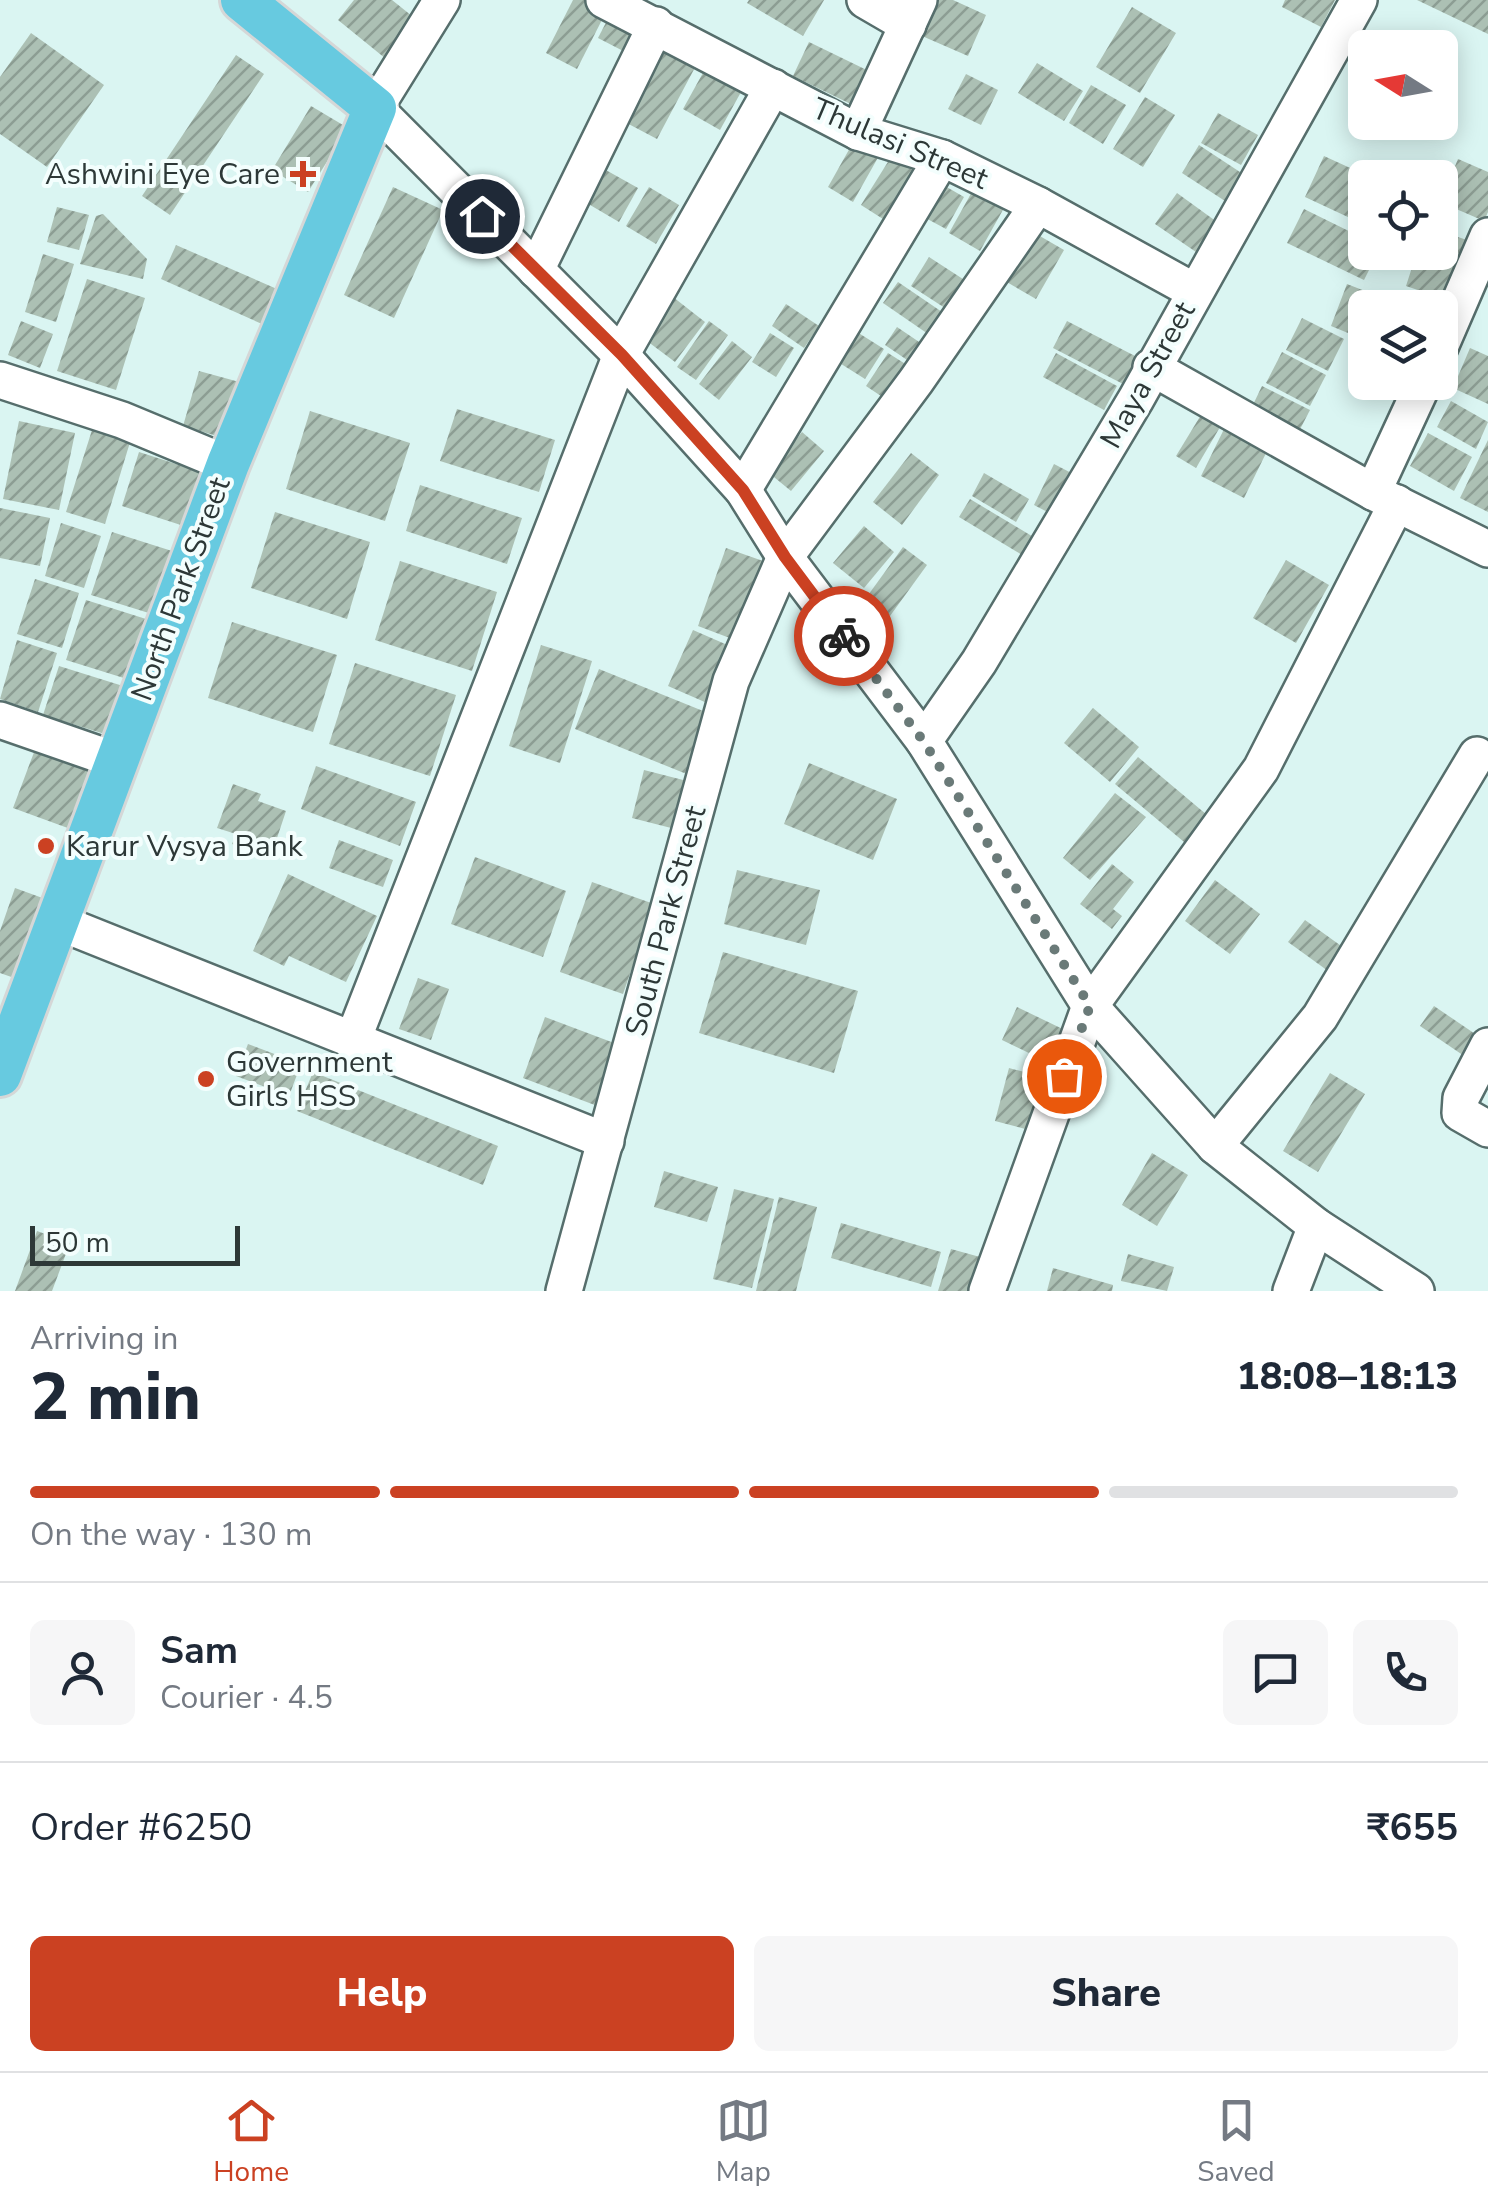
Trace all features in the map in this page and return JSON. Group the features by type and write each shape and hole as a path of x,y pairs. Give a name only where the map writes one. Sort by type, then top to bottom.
{"main road":[{"path":"242,0 374,108"},
{"name":"North Park Street","path":"0,1074 11,1013 58,922 228,464 374,108"}],"street":[{"path":"442,0 374,108 622,355 743,490 785,557 924,742 1090,1006 1215,1146 1316,1226 1416,1291"},
{"name":"Thulasi Street","path":"604,0 858,132 942,158 1038,205 1194,291"},
{"path":"858,132 914,12 864,0"},
{"name":"Maya Street","path":"924,742 978,662 1136,398 1359,0"},
{"path":"536,270 656,25"},
{"path":"352,1042 622,355 772,87"},
{"path":"743,490 942,158"},
{"name":"South Park Street","path":"564,1291 730,681 785,557 916,381 1038,205"},
{"path":"1458,305 1488,236"},
{"path":"1152,367 1385,498 1488,549"},
{"path":"0,380 122,420 228,464"},
{"path":"988,1291 1090,1006 1261,768 1385,498 1418,400"},
{"path":"0,720 118,761"},
{"path":"1215,1146 1320,1017 1478,755"},
{"path":"58,922 606,1142"},
{"path":"1488,1046 1460,1114 1488,1129"},
{"path":"1291,1291 1316,1226"}],"building":[{"path":"354,0 392,0 422,24 391,63 338,20"},
{"path":"573,0 588,0 607,10 577,69 546,53"},
{"path":"824,0 803,36 747,3"},
{"path":"938,0 953,0 986,15 968,56 922,36"},
{"path":"1285,0 1335,0 1321,27 1282,7"},
{"path":"1417,0 1488,0 1488,34"},
{"path":"1132,7 1176,33 1140,93 1096,67"},
{"path":"613,9 644,25 629,54 598,38"},
{"path":"31,33 104,85 47,167 0,134 0,77"},
{"path":"665,39 700,58 657,139 621,120"},
{"path":"809,42 877,75 861,109 793,76"},
{"path":"236,55 264,74 170,215 142,196"},
{"path":"709,62 746,83 720,130 683,109"},
{"path":"1037,63 1083,91 1064,121 1018,93"},
{"path":"966,74 998,90 981,125 948,109"},
{"path":"1091,85 1126,105 1103,144 1069,123"},
{"path":"1145,97 1175,115 1143,167 1113,149"},
{"path":"311,106 348,128 308,192 272,170"},
{"path":"1218,113 1258,135 1241,165 1201,143"},
{"path":"855,139 880,154 853,202 828,187"},
{"path":"1199,145 1243,174 1225,201 1182,173"},
{"path":"1324,156 1348,167 1348,217 1305,197"},
{"path":"891,157 914,171 883,219 861,205"},
{"path":"1458,160 1488,172 1488,212 1484,221 1458,210"},
{"path":"604,169 638,188 619,222 585,202"},
{"path":"938,182 964,197 946,229 920,215"},
{"path":"393,187 443,210 394,318 344,295"},
{"path":"649,187 679,205 656,244 626,226"},
{"path":"973,190 1004,208 980,251 949,233"},
{"path":"1177,193 1217,222 1196,252 1155,224"},
{"path":"57,207 89,215 79,250 47,242"},
{"path":"1304,209 1348,231 1348,270 1369,270 1364,280 1287,243"},
{"path":"103,214 147,259 143,279 80,264 96,216"},
{"path":"1026,228 1064,250 1036,299 998,277"},
{"path":"1458,237 1473,242 1457,290 1418,290 1406,286 1411,270 1458,270"},
{"path":"176,245 277,289 262,324 161,279"},
{"path":"43,254 74,264 56,322 25,312"},
{"path":"929,257 966,281 948,310 911,286"},
{"path":"87,279 145,298 116,390 57,371"},
{"path":"898,282 945,314 931,336 883,303"},
{"path":"1347,284 1362,290 1348,290 1348,333 1331,326"},
{"path":"673,297 705,322 675,362 643,338"},
{"path":"786,304 819,326 804,348 772,326"},
{"path":"1302,318 1344,339 1328,371 1286,350"},
{"path":"21,321 53,334 40,368 8,355"},
{"path":"709,321 728,335 696,380 677,367"},
{"path":"1067,321 1137,357 1123,384 1053,348"},
{"path":"897,327 928,348 916,366 885,345"},
{"path":"857,332 884,349 865,379 838,362"},
{"path":"770,333 794,348 776,377 752,362"},
{"path":"732,341 752,357 719,400 699,384"},
{"path":"1470,348 1488,356 1488,404 1458,390 1458,376"},
{"path":"1282,352 1326,375 1310,406 1266,383"},
{"path":"888,353 915,370 893,404 866,386"},
{"path":"1056,353 1117,386 1104,410 1043,377"},
{"path":"199,371 243,383 227,439 183,426"},
{"path":"1262,386 1310,410 1296,437 1249,413"},
{"path":"1451,401 1488,422 1476,449 1437,427"},
{"path":"457,409 555,440 539,492 440,461"},
{"path":"1204,410 1223,422 1196,468 1176,456"},
{"path":"310,411 410,443 385,521 286,489"},
{"path":"19,421 75,433 59,510 3,499"},
{"path":"1227,423 1270,445 1244,498 1201,476"},
{"path":"93,427 131,439 105,524 66,512"},
{"path":"802,432 824,451 791,491 769,473"},
{"path":"1428,433 1472,457 1454,491 1410,466"},
{"path":"1488,440 1488,512 1460,498"},
{"path":"139,452 204,473 187,527 122,506"},
{"path":"911,453 939,475 902,525 873,502"},
{"path":"1054,464 1079,477 1059,518 1034,505"},
{"path":"984,473 1029,499 1016,522 972,496"},
{"path":"420,485 522,518 507,564 406,531"},
{"path":"970,499 1040,541 1029,559 959,517"},
{"path":"0,508 50,518 40,566 0,558"},
{"path":"275,512 370,542 347,619 251,588"},
{"path":"61,523 101,536 84,588 45,576"},
{"path":"864,526 894,552 864,588 833,563"},
{"path":"112,532 172,551 152,614 91,595"},
{"path":"903,547 927,565 890,616 866,598"},
{"path":"726,548 763,561 735,640 698,626"},
{"path":"1286,560 1329,585 1296,643 1253,618"},
{"path":"400,561 497,592 472,671 375,640"},
{"path":"35,579 79,593 62,648 17,634"},
{"path":"86,600 146,619 127,679 66,660"},
{"path":"232,622 337,655 313,732 208,698"},
{"path":"693,630 732,647 707,703 668,686"},
{"path":"17,640 57,653 38,712 0,699"},
{"path":"541,645 592,661 560,763 509,746"},
{"path":"355,663 456,695 430,776 329,744"},
{"path":"59,666 123,686 108,735 43,715"},
{"path":"599,669 713,715 689,775 575,729"},
{"path":"1093,708 1139,747 1110,782 1064,743"},
{"path":"36,747 98,770 76,831 13,808"},
{"path":"1138,757 1213,820 1190,847 1115,784"},
{"path":"809,763 897,799 873,860 784,824"},
{"path":"316,766 416,802 400,846 301,809"},
{"path":"644,770 691,782 679,830 632,818"},
{"path":"233,784 261,794 258,801 286,811 272,853 247,844 246,849 232,844 236,834 217,828"},
{"path":"1115,793 1146,817 1090,880 1063,858"},
{"path":"339,840 393,860 383,887 329,868"},
{"path":"475,857 566,891 543,957 451,924"},
{"path":"1112,864 1134,882 1113,909 1122,916 1112,929 1080,904"},
{"path":"737,870 820,890 806,945 724,924"},
{"path":"288,874 377,916 346,982 289,956 284,966 253,951"},
{"path":"1215,880 1260,914 1230,954 1185,921"},
{"path":"592,882 654,904 623,994 560,972"},
{"path":"15,888 48,900 20,980 0,973 0,931"},
{"path":"1305,920 1351,953 1335,976 1288,942"},
{"path":"723,952 858,991 834,1073 699,1033"},
{"path":"418,978 449,989 431,1040 399,1029"},
{"path":"1434,1006 1487,1042 1473,1062 1420,1026"},
{"path":"1017,1007 1073,1034 1058,1067 1002,1040"},
{"path":"545,1017 622,1046 600,1107 523,1078"},
{"path":"248,1044 301,1064 289,1096 236,1076"},
{"path":"1009,1068 1043,1077 1029,1130 995,1121"},
{"path":"313,1072 498,1146 483,1185 297,1111"},
{"path":"1330,1073 1365,1094 1318,1172 1283,1151"},
{"path":"1152,1153 1188,1175 1157,1226 1122,1205"},
{"path":"664,1171 718,1187 707,1222 654,1207"},
{"path":"734,1189 774,1199 752,1288 713,1279"},
{"path":"779,1197 817,1207 796,1291 756,1291"},
{"path":"841,1223 941,1252 931,1287 831,1258"},
{"path":"37,1231 70,1243 52,1291 15,1291"},
{"path":"951,1249 980,1257 974,1277 983,1291 938,1291"},
{"path":"1128,1254 1174,1267 1167,1291 1121,1281"},
{"path":"1053,1268 1113,1285 1112,1291 1047,1291"}],"way so far":[{"path":"844,636 924,742 1090,1006 1064,1076"}],"place":[{"name":"Ashwini Eye Care","path":"303,174"},
{"name":"Karur Vysya Bank","path":"46,846"},
{"name":"Government Girls HSS","path":"206,1079"}],"route":[{"path":"482,216 622,355 743,490 785,557 844,636"}]}
